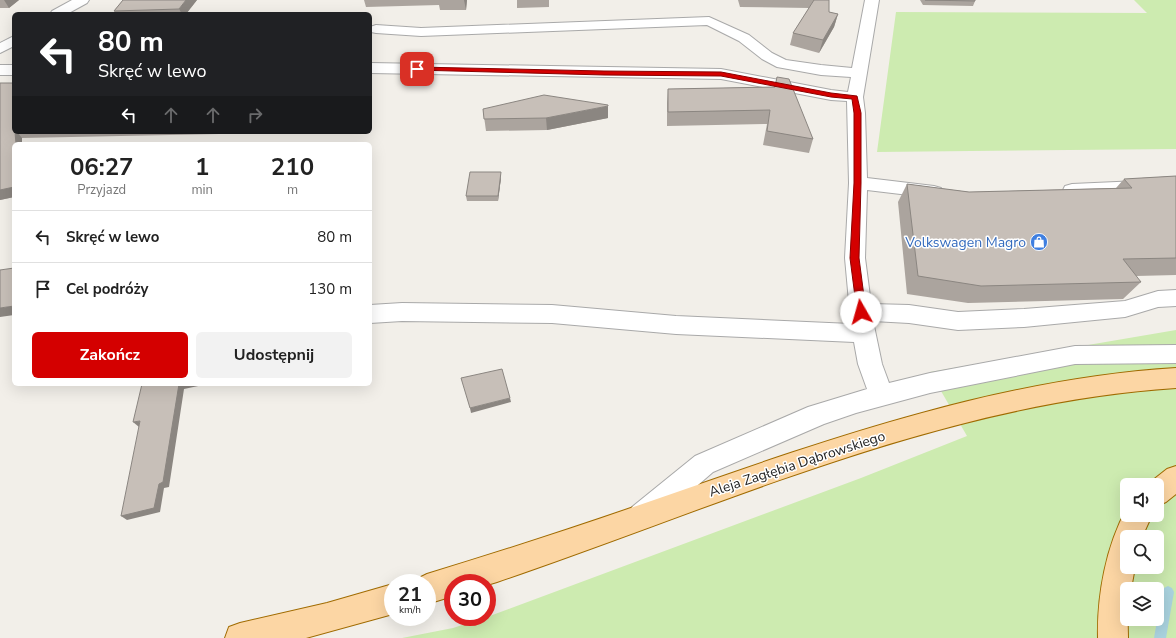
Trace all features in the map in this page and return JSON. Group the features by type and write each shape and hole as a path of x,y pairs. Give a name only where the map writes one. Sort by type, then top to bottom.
{"main road":[{"name":"Aleja Zagłębia Dąbrowskiego","path":"436,586 636,520 699,496 860,442 942,418 1071,390 1176,378"},
{"path":"1164,487 1176,478"},
{"path":"1113,638 1112,625 1120,566"},
{"path":"240,638 327,618 384,602"}],"street":[{"path":"61,12 82,0"},
{"path":"872,0 855,98 857,113 858,183 854,258 862,322 870,364 881,395"},
{"path":"376,29 421,32 709,21 744,38 767,56 782,64 821,70 859,73"},
{"path":"0,49 12,41"},
{"path":"372,68 721,74 831,95 855,98"},
{"path":"0,70 12,70"},
{"path":"858,183 907,190 951,193"},
{"path":"1058,191 1176,186"},
{"path":"372,314 402,312 552,314 676,325 862,322 909,314 966,321 1024,318 1125,309 1158,299 1176,298"},
{"path":"636,520 704,464 817,415 881,395 983,372 1075,355 1176,354"}],"green space":[{"path":"1134,0 1176,0 1176,149 877,152 896,12 1147,13"},
{"path":"1176,330 1176,638 402,638 459,626 496,626 496,614 861,478 967,436 930,372"}],"building":[{"path":"123,0 186,0 179,9 114,11"},
{"path":"814,0 829,0 829,12 838,14 823,40 793,33"},
{"path":"925,0 975,0 975,1"},
{"path":"777,77 789,79 813,139 767,131 770,110 668,112 668,89 775,87"},
{"path":"0,83 12,83 12,134 15,134 16,142 12,142 12,187 0,190"},
{"path":"544,95 608,106 546,118 484,119 483,109"},
{"path":"470,172 501,172 498,196 466,196"},
{"name":"Volkswagen Magro","path":"1176,176 1176,258 1123,259 1141,282 981,286 918,276 907,184 969,192 1132,188 1124,179"},
{"path":"12,268 12,306 0,308 0,270"},
{"path":"502,369 510,398 470,408 461,378"},
{"path":"142,386 179,386 163,482 159,484 154,508 121,516 140,421 133,422"}],"waterway":[{"path":"1160,638 1168,592"}],"place":[{"name":"Volkswagen Magro","path":"1039,242"}],"route":[{"path":"417,69 721,74 831,95 855,98 857,113 858,183 854,258 861,312"}]}
